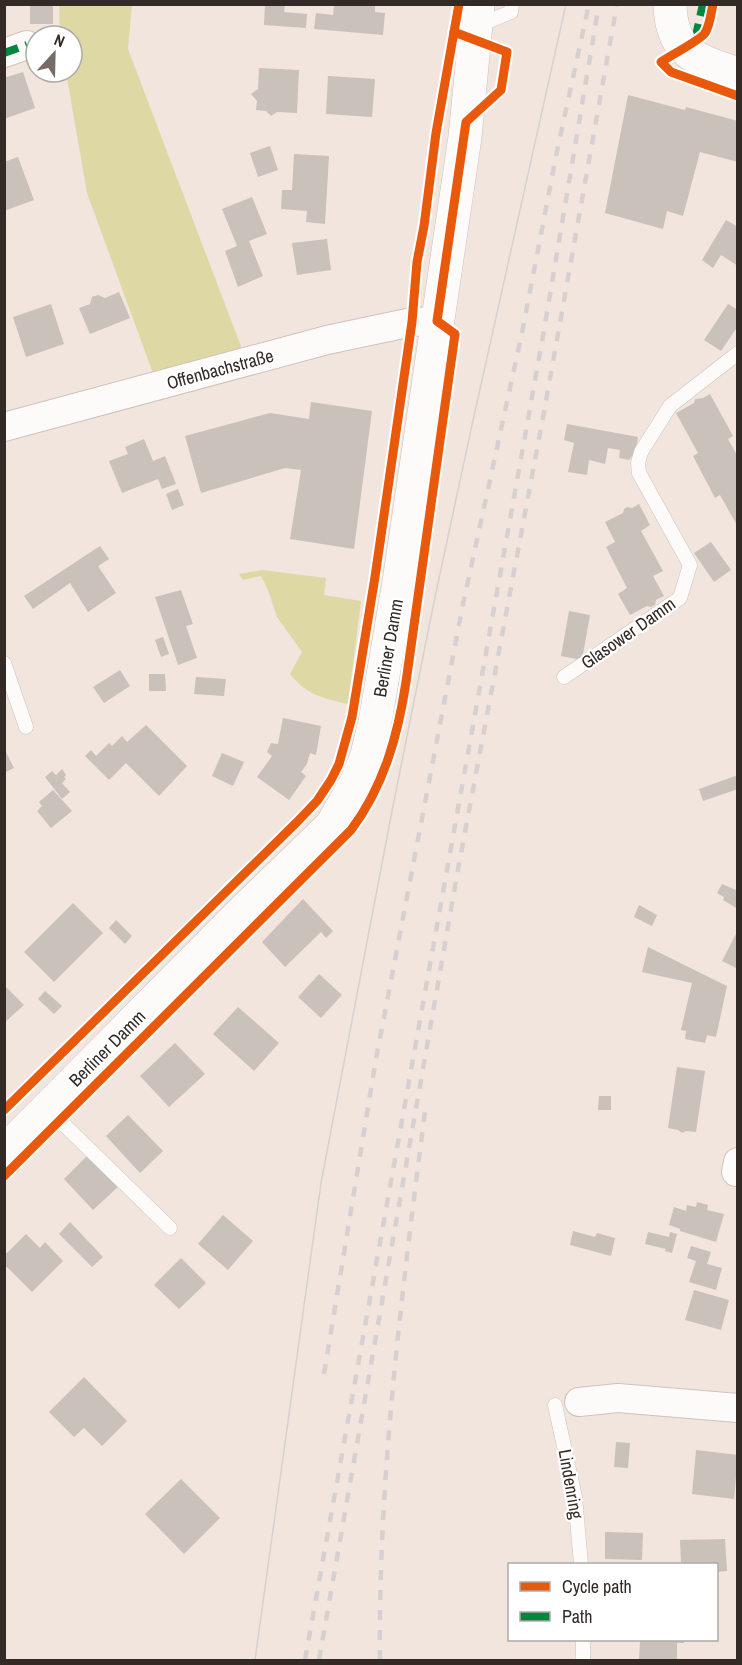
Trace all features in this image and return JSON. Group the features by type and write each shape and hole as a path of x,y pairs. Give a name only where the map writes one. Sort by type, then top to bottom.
{"main road":[{"path":"670,4 670,21 682,48 692,57 738,74"},
{"name":"Berliner Damm","path":"4,1152 332,825 357,781 367,755 401,570 465,137 476,16"}],"street":[{"name":"Offenbachstraße","path":"4,427 327,340 412,322 437,321"},
{"name":"Lindenring","path":"567,1403 618,1398 738,1408"}],"lane":[{"path":"476,16 511,12 512,4"},
{"name":"Glasower Damm","path":"564,677 680,598 690,566 639,473 638,463 641,452 670,406 738,353"},
{"path":"4,663 26,726"},
{"path":"47,1108 170,1228"},
{"name":"Lindenring","path":"567,1403 581,1563"},
{"path":"583,1641 583,1660"}],"shaded area":[{"path":"59,5 132,5 128,49 242,349 154,376 87,193 68,84 84,84 84,24 60,24"},
{"path":"262,570 326,578 324,595 361,601 348,704 316,695 303,687 290,674 302,652 277,617 261,576 243,580 239,574"}],"building":[{"path":"30,4 53,4 53,24 30,24"},
{"path":"265,4 285,5 284,12 307,14 306,28 264,25"},
{"path":"334,4 375,4 375,12 385,13 383,35 314,29 316,13 333,15"},
{"path":"259,68 299,70 297,113 277,112 271,116 266,111 256,110 257,101 251,94 258,89"},
{"path":"23,72 24,84 27,84 35,108 4,119 4,78"},
{"path":"328,76 375,79 372,117 326,114"},
{"path":"628,95 738,121 738,162 700,152 683,216 667,211 663,229 605,213"},
{"path":"270,146 278,170 258,177 250,153"},
{"path":"294,154 329,156 325,224 306,222 307,211 281,209 282,190 292,190"},
{"path":"18,157 34,200 4,211 4,162"},
{"path":"252,197 267,234 249,241 263,276 238,287 225,251 237,246 222,209"},
{"path":"726,220 738,227 738,266 721,255 713,268 702,260"},
{"path":"327,239 331,270 297,275 292,243"},
{"path":"119,292 130,318 90,334 79,308 90,304 92,297 98,295 105,298"},
{"path":"51,304 64,344 26,357 13,317"},
{"path":"728,304 738,310 738,326 721,351 704,340"},
{"path":"710,394 733,436 728,439 738,457 738,527 720,495 715,498 693,456 698,453 676,413 694,403 695,399"},
{"path":"311,402 372,411 354,549 290,539 301,470 285,468 201,493 185,436 270,413 309,419"},
{"path":"567,424 638,437 636,451 629,460 619,458 620,450 608,448 605,464 589,460 587,475 568,472 574,443 564,440"},
{"path":"144,439 153,461 165,456 176,484 162,489 158,479 122,493 109,461 128,454 125,447"},
{"path":"178,489 184,505 172,510 166,494"},
{"path":"639,504 650,525 641,531 663,571 653,576 664,596 656,600 655,605 647,606 630,615 618,594 627,588 606,547 615,542 605,522 623,513 627,507 632,508"},
{"path":"711,542 731,570 714,582 694,553"},
{"path":"100,546 109,559 98,566 116,593 88,612 70,583 33,609 24,596"},
{"path":"181,590 193,624 186,626 197,658 178,665 155,597"},
{"path":"569,611 590,615 582,660 561,656"},
{"path":"163,637 169,654 161,657 155,640"},
{"path":"120,670 130,686 104,703 93,687"},
{"path":"149,674 165,674 166,691 149,691"},
{"path":"196,677 226,679 224,696 194,694"},
{"path":"283,718 321,726 316,755 310,753 307,764 301,772 306,776 289,800 257,777 272,756 267,752 271,743 278,744"},
{"path":"146,725 187,766 159,796 126,763 109,780 85,756 91,750 96,756 109,743 112,746 122,736 127,742"},
{"path":"4,748 14,768 4,773"},
{"path":"222,753 244,762 233,786 212,776"},
{"path":"62,769 66,779 62,783 70,792 62,799 45,777 52,771 56,775"},
{"path":"738,775 738,789 703,801 699,789"},
{"path":"53,790 72,811 51,828 37,811 42,806 39,802"},
{"path":"722,884 738,891 738,909 723,900 724,897 717,893"},
{"path":"303,899 333,931 326,938 321,932 285,967 262,942"},
{"path":"73,903 103,933 54,982 24,952"},
{"path":"639,905 657,915 652,926 634,917"},
{"path":"116,920 132,936 125,944 109,928"},
{"path":"738,930 738,969 722,961"},
{"path":"648,947 727,986 716,1037 707,1035 705,1043 685,1039 686,1031 681,1030 692,983 642,972"},
{"path":"319,974 342,995 321,1018 298,997"},
{"path":"4,985 24,1005 4,1023"},
{"path":"45,991 62,1006 54,1014 38,999"},
{"path":"238,1007 279,1043 254,1071 213,1034"},
{"path":"175,1043 205,1074 169,1107 140,1076"},
{"path":"677,1067 705,1071 696,1132 682,1133 668,1128"},
{"path":"599,1096 611,1096 611,1110 598,1110"},
{"path":"128,1115 163,1151 140,1173 106,1136"},
{"path":"89,1154 119,1186 93,1210 64,1179"},
{"path":"697,1202 708,1205 707,1210 724,1214 716,1242 680,1231 669,1225 674,1207 686,1211 687,1205 696,1207"},
{"path":"223,1215 253,1241 228,1270 198,1244"},
{"path":"70,1222 103,1257 92,1267 59,1234"},
{"path":"573,1231 595,1237 597,1233 615,1238 611,1256 570,1245"},
{"path":"648,1232 669,1237 670,1232 677,1234 672,1253 665,1251 666,1249 645,1244"},
{"path":"26,1234 40,1248 45,1242 63,1261 32,1292 4,1264 4,1256"},
{"path":"691,1246 711,1252 707,1264 722,1268 716,1290 689,1282 696,1261 687,1258"},
{"path":"181,1258 206,1283 179,1309 154,1285"},
{"path":"694,1290 729,1300 721,1330 685,1320"},
{"path":"84,1377 127,1421 102,1446 84,1428 74,1437 49,1412"},
{"path":"616,1442 630,1443 628,1468 614,1467"},
{"path":"696,1450 738,1455 734,1499 692,1494"},
{"path":"181,1479 220,1518 184,1554 145,1514"},
{"path":"605,1532 643,1533 642,1560 605,1559"},
{"path":"725,1539 727,1571 718,1572 718,1563 681,1563 680,1540"},
{"path":"640,1641 684,1641 684,1643 677,1643 677,1660 639,1660"}],"tram line":[{"path":"255,1660 321,1183 435,597 566,4"}],"railway":[{"path":"324,1374 376,1059 463,604 522,333 557,151 589,4"},
{"path":"305,1660 543,336 599,4"},
{"path":"319,1660 459,864 544,412 617,4"},
{"path":"380,1660 380,1591 387,1453 400,1316 425,1111"}],"marked path":[{"path":"700,38 697,31 703,4"},
{"path":"4,53 24,46"}],"cycle path":[{"path":"4,1110 297,822 317,801 339,764 352,717 375,577 412,322 417,262 436,133 459,4"},
{"path":"713,4 703,36 661,62 671,72 738,96"},
{"path":"4,1176 351,830 363,813 381,778 394,741 406,682 455,334 437,321 466,122 501,90 507,52 454,32"}]}
